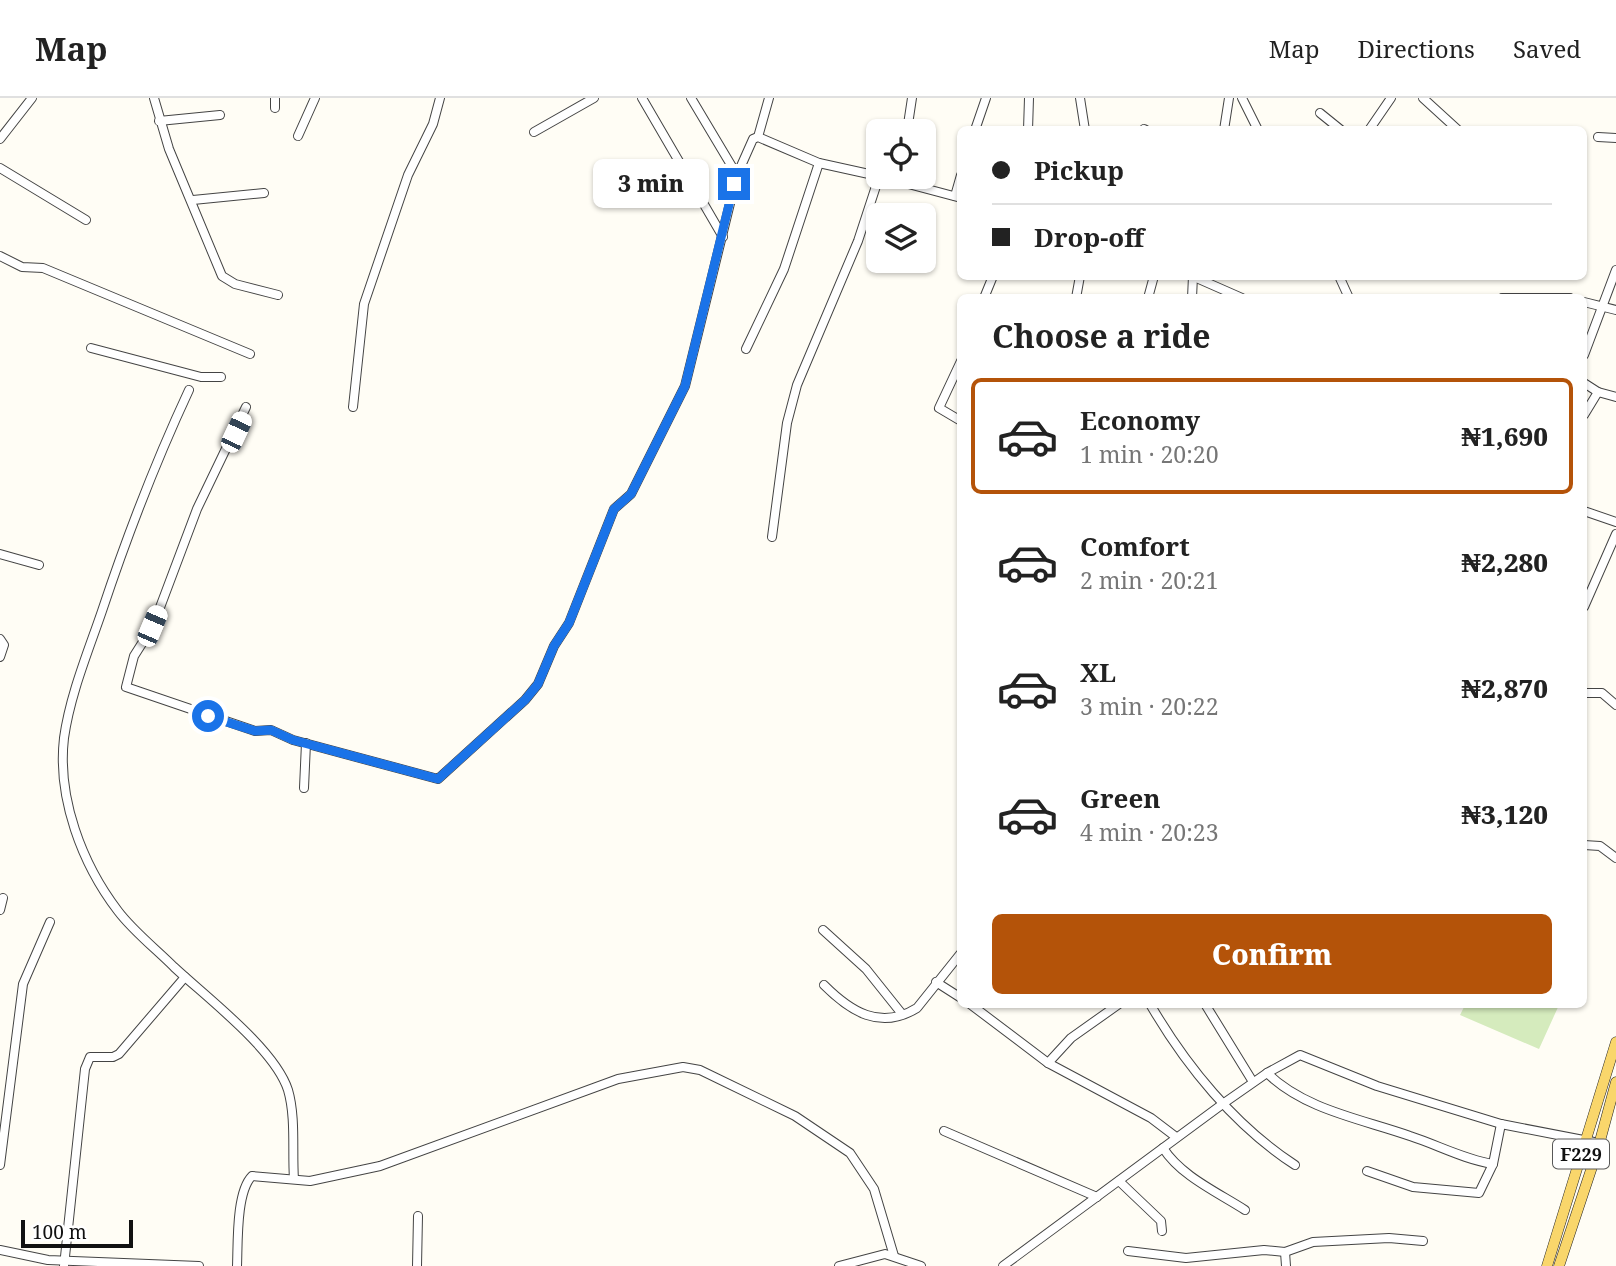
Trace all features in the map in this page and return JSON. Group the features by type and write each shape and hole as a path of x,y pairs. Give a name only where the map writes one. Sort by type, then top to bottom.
{"main road":[{"name":"F229","path":"1547,1266 1616,1042"},
{"name":"F229","path":"1559,1266 1616,1082"}],"street":[{"path":"0,139 32,98"},
{"path":"154,98 159,121 222,276 235,284 278,295"},
{"path":"275,98 275,108"},
{"path":"298,136 315,98"},
{"path":"353,407 364,304 408,175 433,124 440,98"},
{"path":"534,132 594,98"},
{"path":"642,98 723,237"},
{"path":"691,98 737,175"},
{"path":"246,407 197,509 152,626 134,656 126,687 255,731 271,730 306,743 438,779 525,700 538,684 554,646 569,623 614,509 631,494 685,386 737,175 753,139 758,137 769,98"},
{"path":"909,119 912,98"},
{"path":"976,126 986,98"},
{"path":"1028,126 1029,98"},
{"path":"1080,98 1085,126"},
{"path":"1225,126 1229,98"},
{"path":"1242,98 1256,126"},
{"path":"1372,126 1391,98"},
{"path":"1423,98 1454,126"},
{"path":"1320,113 1336,126"},
{"path":"159,121 220,115"},
{"path":"758,137 819,163 866,174"},
{"path":"1598,137 1616,138"},
{"path":"746,349 784,269 819,163"},
{"path":"0,168 86,220"},
{"path":"772,537 787,422 797,385 859,241 876,189"},
{"path":"931,189 957,197"},
{"path":"192,200 264,193"},
{"path":"0,256 22,267 43,268 250,354"},
{"path":"1587,347 1616,270"},
{"path":"1200,280 1233,294"},
{"path":"1587,303 1616,310"},
{"path":"91,348 201,377 221,377"},
{"path":"957,370 939,408 957,419"},
{"path":"1587,385 1616,397"},
{"path":"188,390 128,531 75,692 65,736 62,766 80,841 96,879 119,913 276,1064 289,1093 294,1180"},
{"path":"1587,410 1598,391"},
{"path":"1587,512 1616,522"},
{"path":"1587,600 1616,534"},
{"path":"0,554 39,565"},
{"path":"0,639 4,645 0,657"},
{"path":"1587,693 1602,693 1616,705"},
{"path":"304,788 306,743"},
{"path":"1587,845 1600,845 1616,858"},
{"path":"0,910 3,898"},
{"path":"0,1165 23,984 50,922"},
{"path":"823,930 866,969 902,1014"},
{"path":"824,985 851,1010 874,1017 902,1014 917,1008 957,958"},
{"path":"64,1263 85,1069 90,1057 113,1057 118,1054 185,977"},
{"path":"936,982 957,995"},
{"path":"975,1008 1048,1063 1151,1118 1176,1137"},
{"path":"1048,1063 1070,1038 1113,1008"},
{"path":"1152,1008 1165,1031 1224,1103 1257,1138 1295,1165"},
{"path":"1207,1008 1253,1082"},
{"path":"1003,1266 1176,1137 1253,1082 1294,1058 1307,1056 1377,1086 1502,1124 1599,1143"},
{"path":"237,1266 245,1183 252,1177 322,1179 380,1166 618,1079 683,1067 700,1070 795,1116 850,1153 874,1189 894,1256"},
{"path":"1267,1073 1280,1085 1328,1109 1472,1160 1493,1164"},
{"path":"1367,1171 1413,1187 1479,1193 1493,1164 1502,1124"},
{"path":"944,1131 1097,1197"},
{"path":"1163,1148 1172,1162 1185,1172 1245,1210"},
{"path":"1119,1181 1161,1221 1162,1231"},
{"path":"417,1266 418,1216"},
{"path":"1128,1251 1186,1258 1264,1250 1285,1252 1313,1242 1389,1238 1423,1241"},
{"path":"0,1250 64,1263 199,1266"},
{"path":"1285,1252 1286,1266"},
{"path":"839,1266 885,1254 921,1266"}],"green space":[{"path":"1463,1008 1558,1008 1539,1049 1460,1015"}],"route":[{"path":"208,716 255,731 271,730 293,740 438,779 525,700 538,684 554,646 569,623 614,509 631,494 685,386 719,256 734,184"}]}
